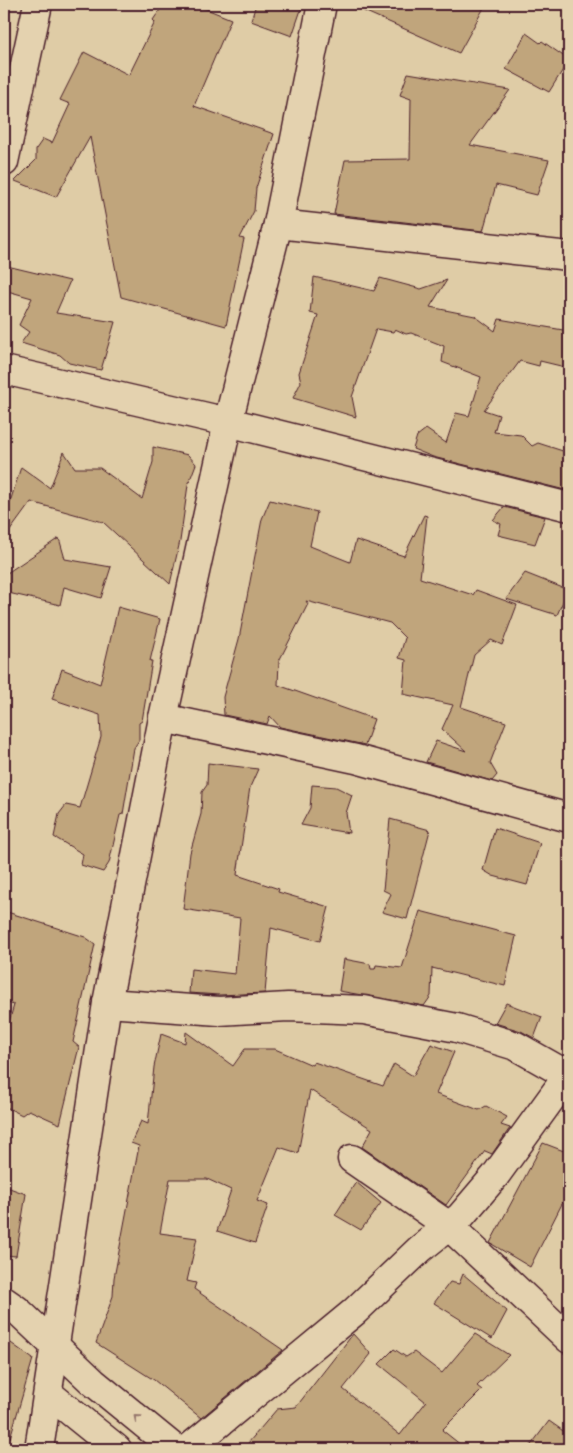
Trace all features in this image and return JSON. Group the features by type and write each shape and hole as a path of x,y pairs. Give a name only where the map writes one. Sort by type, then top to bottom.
{"street":[{"path":"4,162 8,130 38,4"},
{"path":"39,1449 49,1394 107,1003 163,718 228,422 278,224 322,4"},
{"path":"278,224 569,256"},
{"path":"4,370 228,422 569,507"},
{"path":"163,718 356,759 569,818"},
{"path":"107,1003 219,1011 288,1007 364,1010 457,1028 516,1046 569,1075 495,1176 460,1217 420,1249 354,1312 188,1449"},
{"path":"352,1159 449,1226 569,1339"},
{"path":"4,1301 56,1346 93,1382 175,1449"},
{"path":"49,1394 117,1449"}],"building":[{"path":"164,4 194,4 231,19 194,106 274,134 256,188 254,211 240,238 244,239 226,326 121,297 90,137 56,197 15,181 36,160 36,149 43,139 52,143 70,104 60,100 84,52 129,75 155,22 153,20"},
{"path":"256,4 303,4 292,36 251,21"},
{"path":"348,4 486,4 459,53"},
{"path":"526,33 540,43 542,41 569,60 549,92 506,69"},
{"path":"408,73 510,90 470,145 549,160 537,195 496,185 483,231 334,214 345,160 410,159 411,99 400,95"},
{"path":"7,266 70,281 56,313 115,322 101,370 69,363 60,355 21,343 29,332 19,325 32,298 4,290"},
{"path":"314,277 374,291 380,278 421,289 447,280 430,307 475,316 495,331 499,319 569,331 569,368 540,361 539,366 520,361 484,410 499,415 494,432 521,435 532,446 538,443 569,453 569,491 433,457 413,449 417,436 426,429 446,443 456,413 469,416 481,377 442,362 444,346 411,333 406,334 395,329 393,332 376,329 352,397 356,417 293,398 301,382 299,373 318,315 310,313"},
{"path":"153,447 188,455 196,464 188,485 180,541 170,584 103,522 31,502 4,539 4,521 21,467 50,488 64,452 75,468 100,468 142,499 153,462"},
{"path":"270,500 317,512 310,546 350,562 356,540 404,556 424,515 427,516 420,578 473,595 476,590 517,605 502,645 491,640 474,655 461,707 506,722 490,763 497,775 492,781 426,762 436,741 466,751 442,729 453,705 403,694 406,660 399,658 405,638 390,623 306,601 308,604 279,661 278,685 374,719 365,745 280,727 270,716 267,724 224,715 223,697 239,639 262,519"},
{"path":"504,507 545,517 535,544 498,535 501,524 493,520"},
{"path":"59,538 65,559 111,567 101,598 64,587 60,605 4,592 4,575"},
{"path":"525,573 568,590 557,615 506,599"},
{"path":"118,607 160,619 150,661 152,661 142,721 139,723 139,740 134,748 123,814 120,815 109,863 103,872 81,865 83,854 54,837 59,814 66,805 80,808 101,737 100,715 52,699 62,669 100,684"},
{"path":"208,763 258,769 250,787 237,875 279,889 278,892 329,907 320,941 271,928 265,993 219,995 189,993 191,969 235,974 240,918 183,909 190,853 201,814 202,792 207,785"},
{"path":"312,785 336,787 352,795 346,813 349,833 301,825 310,808"},
{"path":"390,819 430,830 407,919 382,912 391,894 383,890"},
{"path":"495,828 540,843 527,885 493,876 483,870"},
{"path":"4,911 85,937 95,944 73,1042 79,1047 60,1124 29,1110 22,1115 4,1106 4,1039 14,1005 4,1002"},
{"path":"420,911 516,936 505,986 432,968 431,996 424,1006 339,991 344,959 370,964 371,969 375,969 376,965 402,968"},
{"path":"506,1003 542,1017 534,1038 521,1031 495,1023"},
{"path":"186,1032 233,1066 245,1049 275,1049 312,1065 314,1062 383,1086 394,1064 413,1076 431,1044 454,1052 436,1094 479,1110 486,1106 507,1117 501,1125 510,1128 492,1154 485,1151 446,1205 362,1147 372,1129 310,1090 298,1153 279,1147 257,1201 268,1205 255,1243 217,1231 231,1190 207,1179 170,1179 160,1233 197,1238 187,1281 196,1283 194,1289 283,1350 201,1418 154,1380 96,1343 113,1296 114,1278 139,1146 131,1143 141,1121 148,1124 154,1067 161,1034 185,1043"},
{"path":"543,1143 569,1153 569,1190 530,1267 490,1243"},
{"path":"356,1182 381,1203 361,1230 335,1215"},
{"path":"4,1186 26,1194 16,1256 4,1255"},
{"path":"463,1274 507,1311 492,1339 434,1303 450,1282 459,1284"},
{"path":"353,1334 371,1354 343,1389 400,1435 426,1402 379,1364 394,1349 406,1357 414,1352 442,1373 475,1334 509,1355 477,1386 482,1390 442,1430 466,1449 243,1449 277,1409 296,1407"},
{"path":"4,1338 33,1359 10,1438 4,1437"},
{"path":"549,1421 569,1435 569,1449 528,1449"}]}
